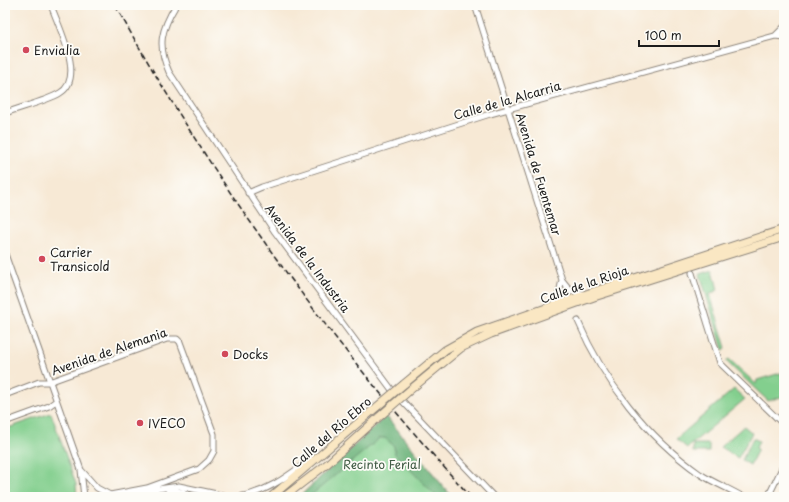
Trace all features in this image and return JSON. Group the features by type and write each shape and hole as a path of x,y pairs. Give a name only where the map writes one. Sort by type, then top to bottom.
{"main road":[{"name":"Calle de la Rioja","path":"404,384 445,350 477,332 550,306 784,229"},
{"name":"Calle de la Rioja","path":"410,390 461,348 491,334 594,297 784,237"},
{"name":"Calle del Río Ebro","path":"271,497 404,384"},
{"name":"Calle del Río Ebro","path":"284,497 327,464 410,390"},
{"path":"293,497 327,464"}],"street":[{"path":"5,113 60,93 72,77 72,68 51,5"},
{"name":"Avenida de la Industria","path":"176,5 163,32 161,51 169,72 275,232 399,398 494,497"},
{"name":"Avenida de Fuentemar","path":"475,5 562,280"},
{"name":"Calle de la Alcarria","path":"775,36 784,27"},
{"name":"Calle de la Alcarria","path":"248,193 262,187 508,109 775,36 784,37"},
{"path":"5,254 81,470 84,497"},
{"path":"692,273 720,363 784,425"},
{"path":"562,280 572,292 586,294"},
{"path":"550,306 558,297 562,280"},
{"path":"578,321 595,357 614,387 639,418 670,450 701,474 744,497"},
{"name":"Avenida de Alemania","path":"5,395 39,382 49,382 166,339 177,339 182,347 214,434 214,451 209,460 199,469 147,488 110,495"},
{"path":"5,422 49,406 56,401"},
{"path":"239,497 259,492 273,486 340,439"},
{"path":"768,497 784,464"},
{"path":"81,470 97,488 117,497"},
{"path":"128,497 158,489 178,486 231,497"},
{"path":"142,497 158,492 172,490 183,492 192,497"}],"green space":[{"path":"713,270 718,290 710,294 726,348 723,350 700,274"},
{"path":"729,359 756,384 757,380 784,372 784,396 768,401 726,361"},
{"path":"734,389 745,399 687,448 676,439"},
{"path":"51,413 76,484 77,497 5,497 5,429"},
{"name":"Recinto Ferial","path":"386,416 452,497 299,497"},
{"path":"386,416 452,497 437,497 395,454 394,446 385,438 380,438 309,497 299,497"},
{"path":"744,426 752,433 738,458 720,447"},
{"path":"753,438 759,441 756,448 758,449 750,465 742,460"},
{"path":"693,444 709,444 709,452 693,452"}],"railway":[{"path":"115,5 154,72 194,136 235,200 278,262 323,322 371,381 420,440 471,497"}],"place":[{"name":"Envialia","path":"26,50"},
{"name":"Carrier Transicold","path":"42,259"},
{"name":"Docks","path":"225,354"},
{"name":"IVECO","path":"140,423"}]}
